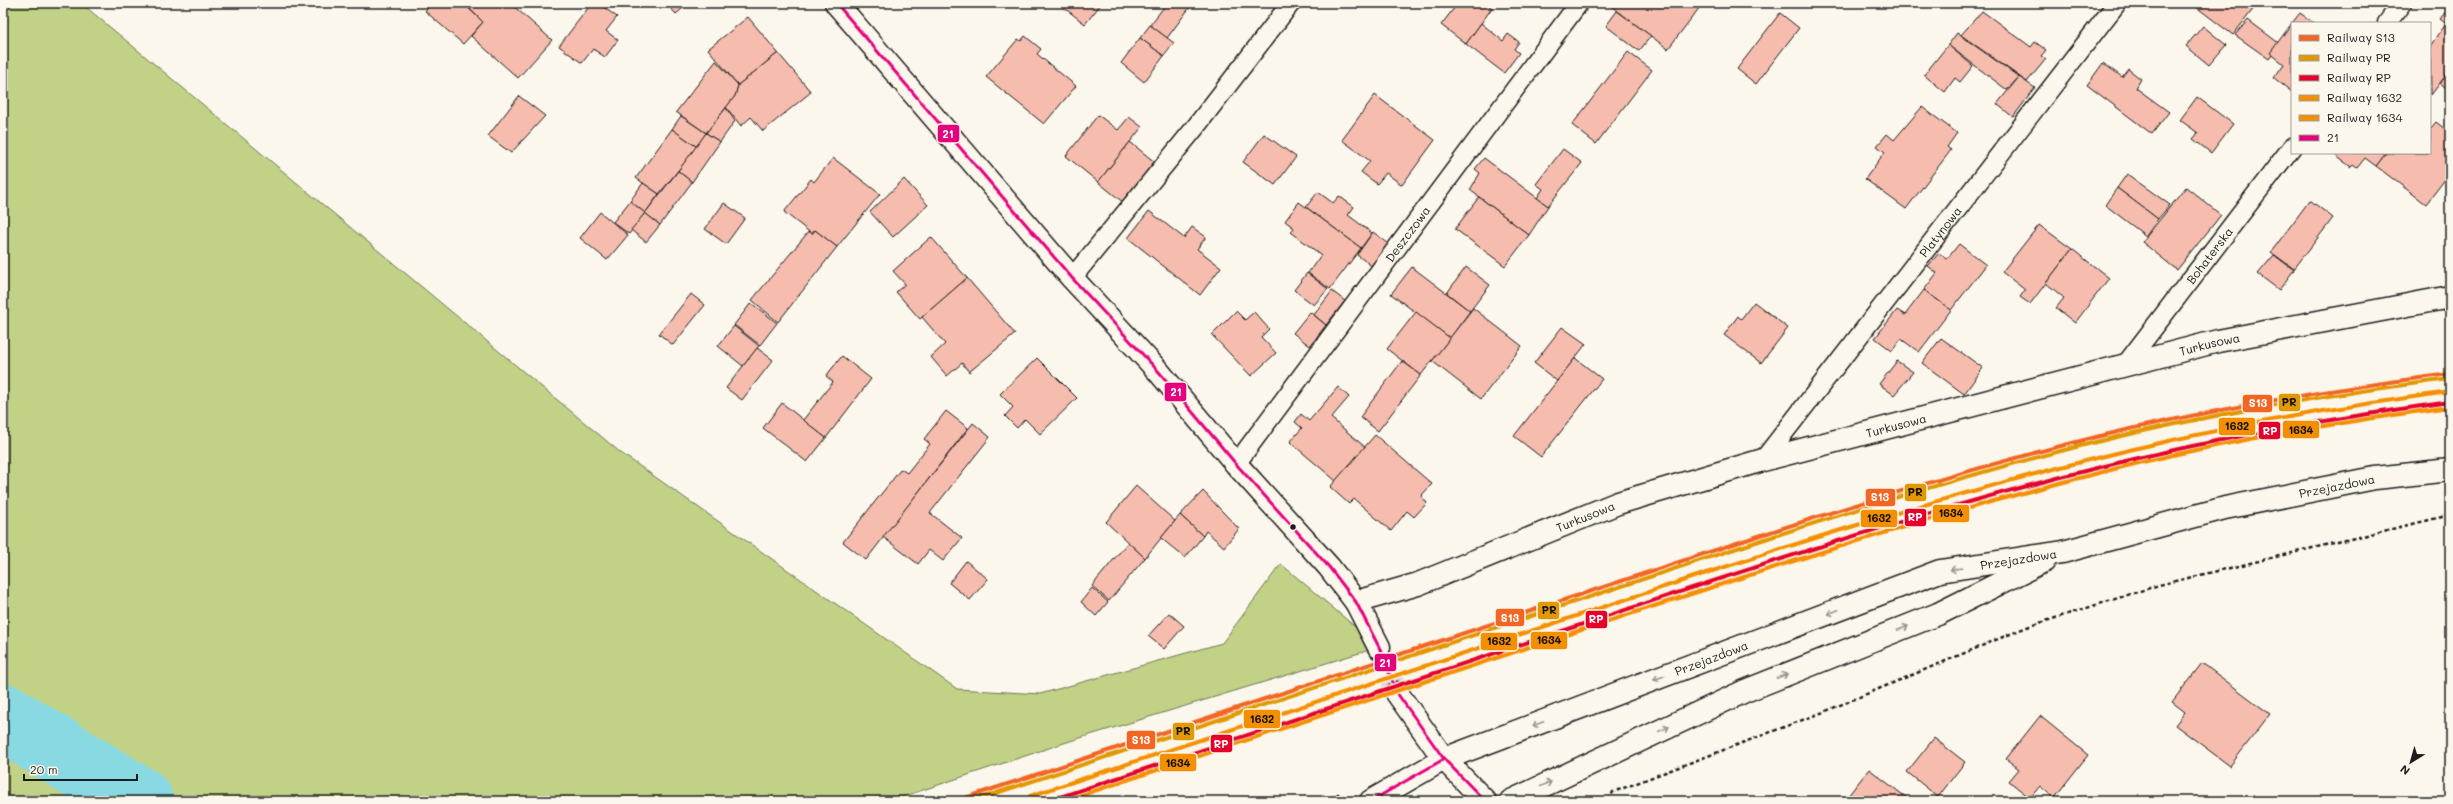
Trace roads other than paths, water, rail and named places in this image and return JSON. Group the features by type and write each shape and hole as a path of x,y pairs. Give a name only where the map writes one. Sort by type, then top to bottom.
{"street":[{"path":"836,3 1072,278 1159,372 1236,464 1308,542 1356,602 1379,647"},
{"name":"Turkusowa","path":"1356,602 1418,584 1618,503 1763,460 2218,341 2450,297"},
{"name":"Przejazdowa","path":"1371,801 1444,759 1940,571 2063,552 2224,508 2375,478 2450,470"},
{"name":"Przejazdowa","path":"1511,801 1745,691 1938,614 2063,552"},
{"path":"1397,693 1444,759 1485,801"}],"lane":[{"path":"1072,278 1194,129 1291,3"},
{"name":"Deszczowa","path":"1236,464 1579,3"},
{"name":"Platynowa","path":"1763,460 2117,3"},
{"path":"2388,22 2402,3"},
{"name":"Bohaterska","path":"2126,364 2291,148"}],"waterway":[{"path":"3,717 139,801"}],"tunnel":[{"path":"1379,647 1397,693"}],"rail line":[{"name":"S13","path":"956,801 1767,533 1898,492 2030,454 2184,417 2317,393 2450,374"},
{"name":"PR","path":"972,801 1767,538 1961,478 2092,443 2225,414 2315,398 2450,379"},
{"name":"1632","path":"1030,796 1772,552 1993,485 2067,465 2219,430 2333,409 2449,392"},
{"name":"RP","path":"1048,801 1702,584 1924,515 2072,474 2147,456 2260,432 2450,402"},
{"name":"1634","path":"1064,801 1709,588 1853,542 1997,500 2070,480 2219,445 2334,424 2450,407"}]}
